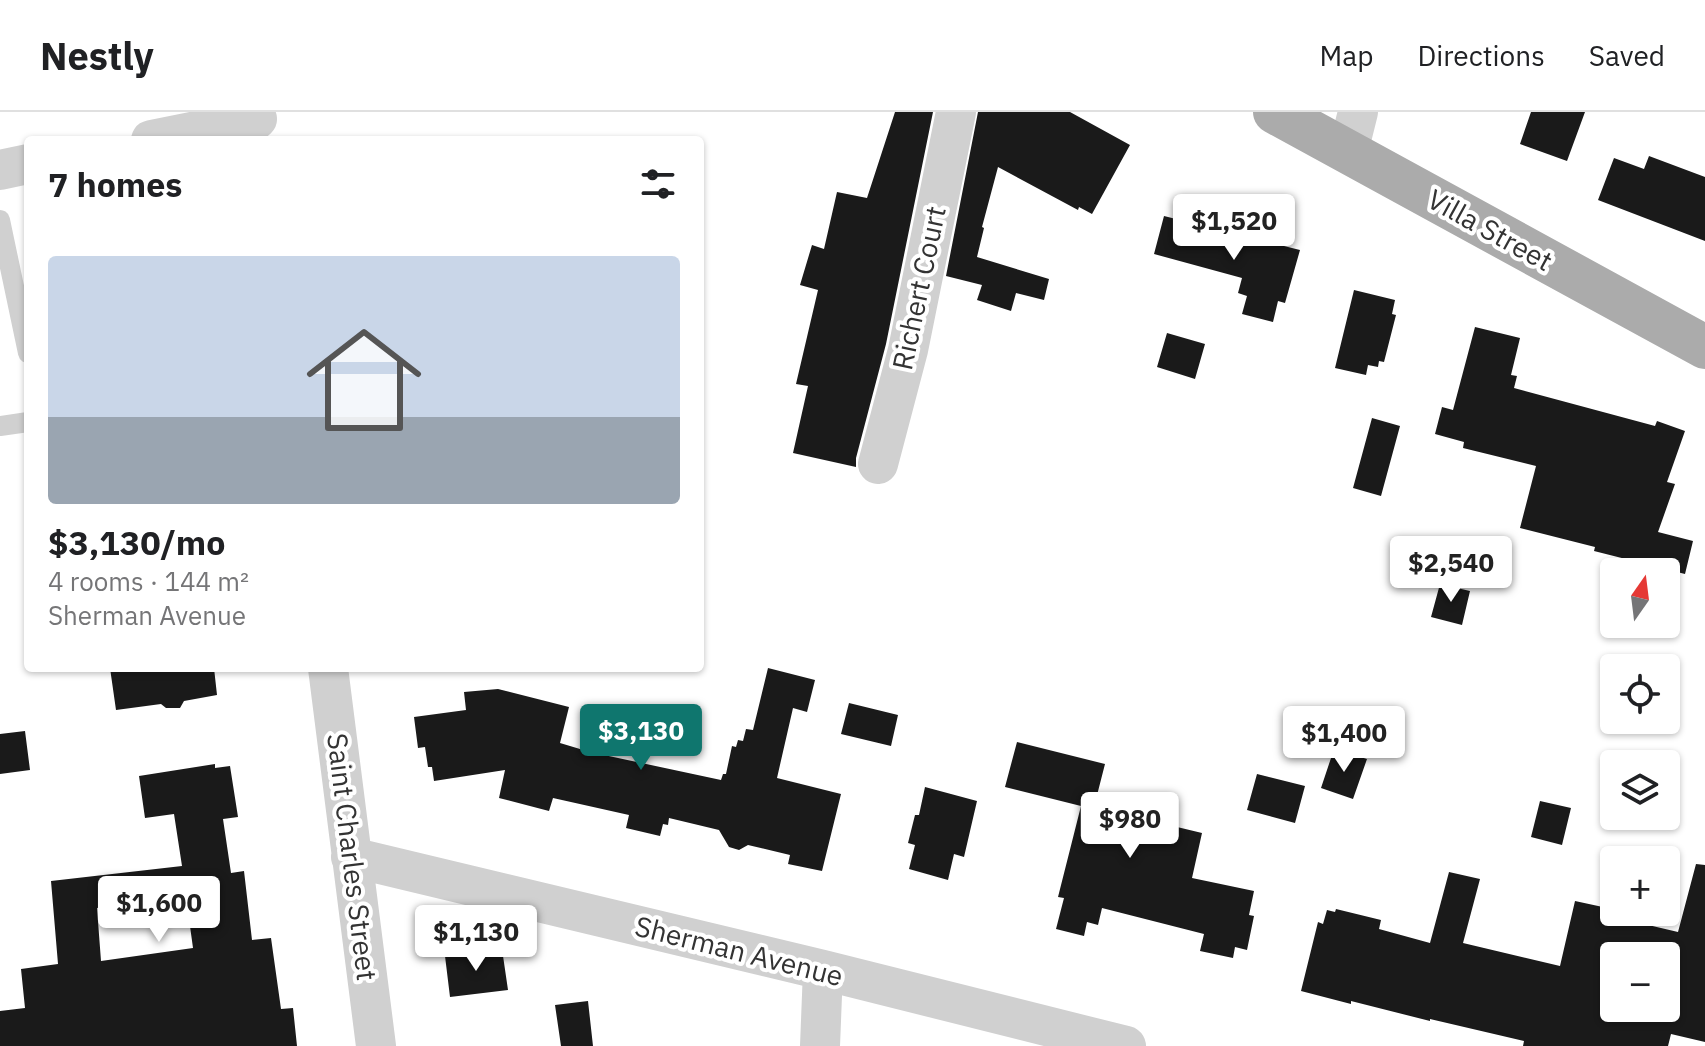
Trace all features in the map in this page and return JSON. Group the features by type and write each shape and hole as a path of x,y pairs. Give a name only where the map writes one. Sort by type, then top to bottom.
{"main road":[{"name":"Villa Street","path":"1275,112 1353,132 1705,347"}],"street":[{"name":"Richert Court","path":"878,464 908,350 956,112"},
{"path":"178,136 258,124"},
{"path":"0,170 24,165"},
{"name":"Saint Charles Street","path":"328,672 376,1046"},
{"name":"Sherman Avenue","path":"351,857 1126,1046"},
{"path":"820,1046 823,970"}],"lane":[{"path":"0,220 24,334"},
{"path":"0,426 24,423"}],"building":[{"path":"895,112 933,112 886,344 856,467 793,453 808,386 796,384 818,290 800,285 812,245 824,249 837,192 867,198"},
{"path":"978,112 1070,112 1130,145 1092,214 1079,207 1078,210 998,167 977,257 1049,279 1044,300 1016,293 1011,311 977,300 982,285 946,276"},
{"path":"1531,112 1585,112 1567,161 1520,144"},
{"path":"1649,156 1705,177 1705,241 1598,200 1614,158 1644,169"},
{"path":"1164,216 1300,250 1285,303 1278,301 1273,322 1242,314 1247,296 1238,293 1242,278 1154,254"},
{"path":"1354,290 1395,300 1392,314 1396,315 1384,362 1379,361 1378,367 1368,365 1366,375 1335,368"},
{"path":"1475,327 1520,338 1511,375 1517,376 1514,388 1655,426 1657,421 1685,431 1667,482 1675,484 1658,532 1693,541 1685,574 1680,573 1680,558 1622,558 1594,551 1595,547 1520,528 1536,466 1463,448 1464,442 1435,434 1442,407 1453,410"},
{"path":"1167,333 1205,344 1195,379 1157,367"},
{"path":"1372,418 1400,426 1381,496 1353,488"},
{"path":"1440,584 1470,591 1462,625 1431,617"},
{"path":"768,668 815,680 807,712 793,708 777,778 841,794 822,871 788,864 790,855 748,845 739,850 729,847 719,830 669,818 668,825 663,824 660,836 626,828 629,815 553,798 549,811 499,798 505,770 434,781 425,747 418,748 414,717 466,710 464,692 498,689 569,707 560,743 721,780 726,774 732,746 736,747 738,740 743,741 746,729 753,730"},
{"path":"111,672 214,672 217,695 184,701 180,708 166,708 161,704 116,710"},
{"path":"849,703 898,715 891,746 841,734"},
{"path":"25,731 30,770 0,774 0,734"},
{"path":"1017,742 1105,764 1094,807 1202,833 1192,878 1254,891 1249,915 1254,916 1247,950 1235,947 1233,958 1200,951 1204,934 1102,908 1098,925 1087,922 1084,936 1056,929 1064,898 1058,897 1081,806 1005,787"},
{"path":"1334,749 1367,759 1353,799 1321,788"},
{"path":"215,764 215,768 230,766 238,817 223,819 231,873 244,871 252,940 271,938 281,1009 293,1008 297,1046 0,1046 0,1011 25,1008 21,969 58,964 51,881 182,866 174,814 145,818 139,776","holes":["186,897 193,948 101,961 97,908"]},
{"path":"1257,774 1305,786 1295,823 1247,810"},
{"path":"925,787 977,801 964,857 954,854 948,880 909,869 915,845 908,843"},
{"path":"1540,801 1571,808 1562,845 1531,837"},
{"path":"1696,864 1705,865 1705,1042 1671,1034 1668,1046 1523,1046 1524,1041 1301,991 1318,922 1323,924 1327,910 1335,912 1336,909 1381,920 1379,929 1430,943 1449,872 1480,879 1463,943 1560,966 1575,901 1600,906 1600,926 1652,926 1678,932"},
{"path":"502,949 508,990 450,997 445,956"},
{"path":"588,1001 593,1046 561,1046 555,1005"}]}
